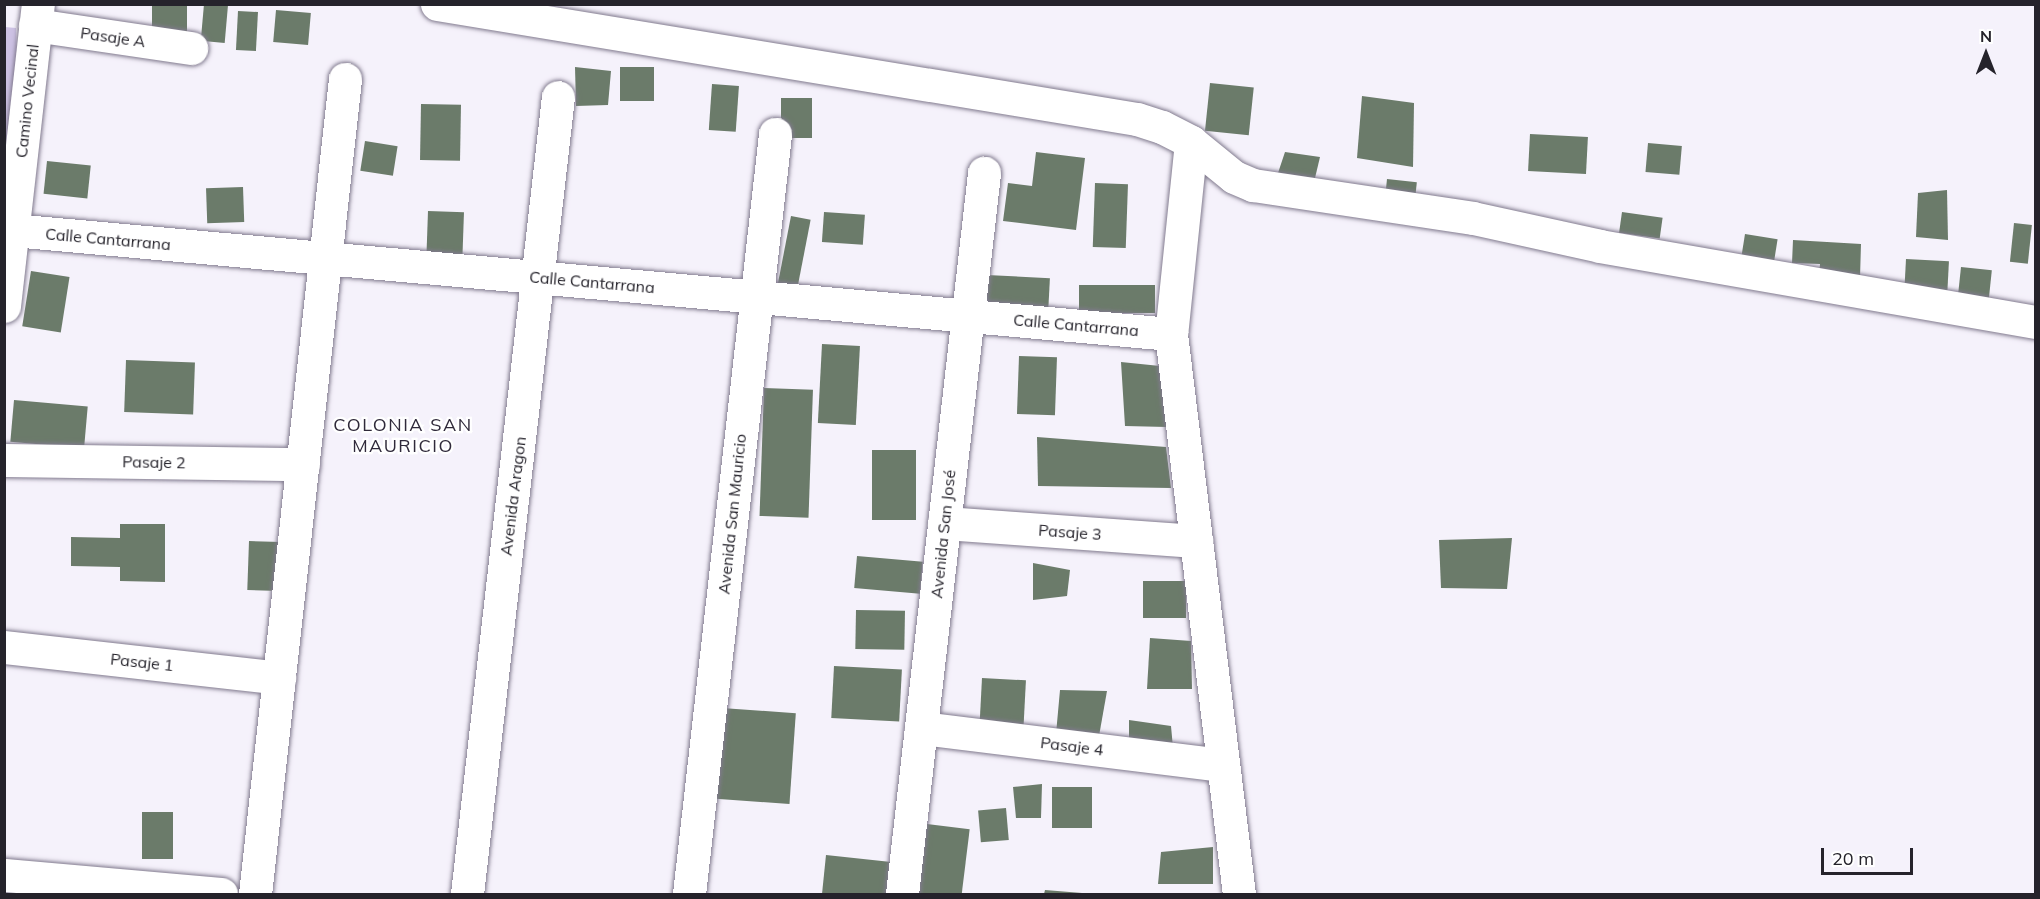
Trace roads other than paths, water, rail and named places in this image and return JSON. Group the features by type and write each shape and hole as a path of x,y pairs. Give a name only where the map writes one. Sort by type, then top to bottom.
{"street":[{"path":"437,4 1137,119 1162,127 1191,142 1234,177 1253,184 1473,218 1600,246 2036,322"},
{"name":"Pasaje A","path":"37,15 191,48"},
{"name":"Camino Vecinal","path":"4,306 37,15"},
{"path":"255,894 345,79"},
{"name":"Avenida Aragon","path":"467,894 558,97"},
{"name":"Avenida San Mauricio","path":"689,894 775,134"},
{"path":"1191,142 1171,334 1239,894"},
{"name":"Avenida San José","path":"903,894 984,173"},
{"name":"Calle Cantarrana","path":"12,231 1171,334"},
{"name":"Pasaje 2","path":"4,460 303,464"},
{"name":"Pasaje 3","path":"944,523 1196,541"},
{"name":"Pasaje 1","path":"4,647 279,678"},
{"name":"Pasaje 4","path":"921,728 1224,765"},
{"path":"4,875 221,894"}],"district":[{"name":"COLONIA SAN MAURICIO","path":"403,436"}]}
